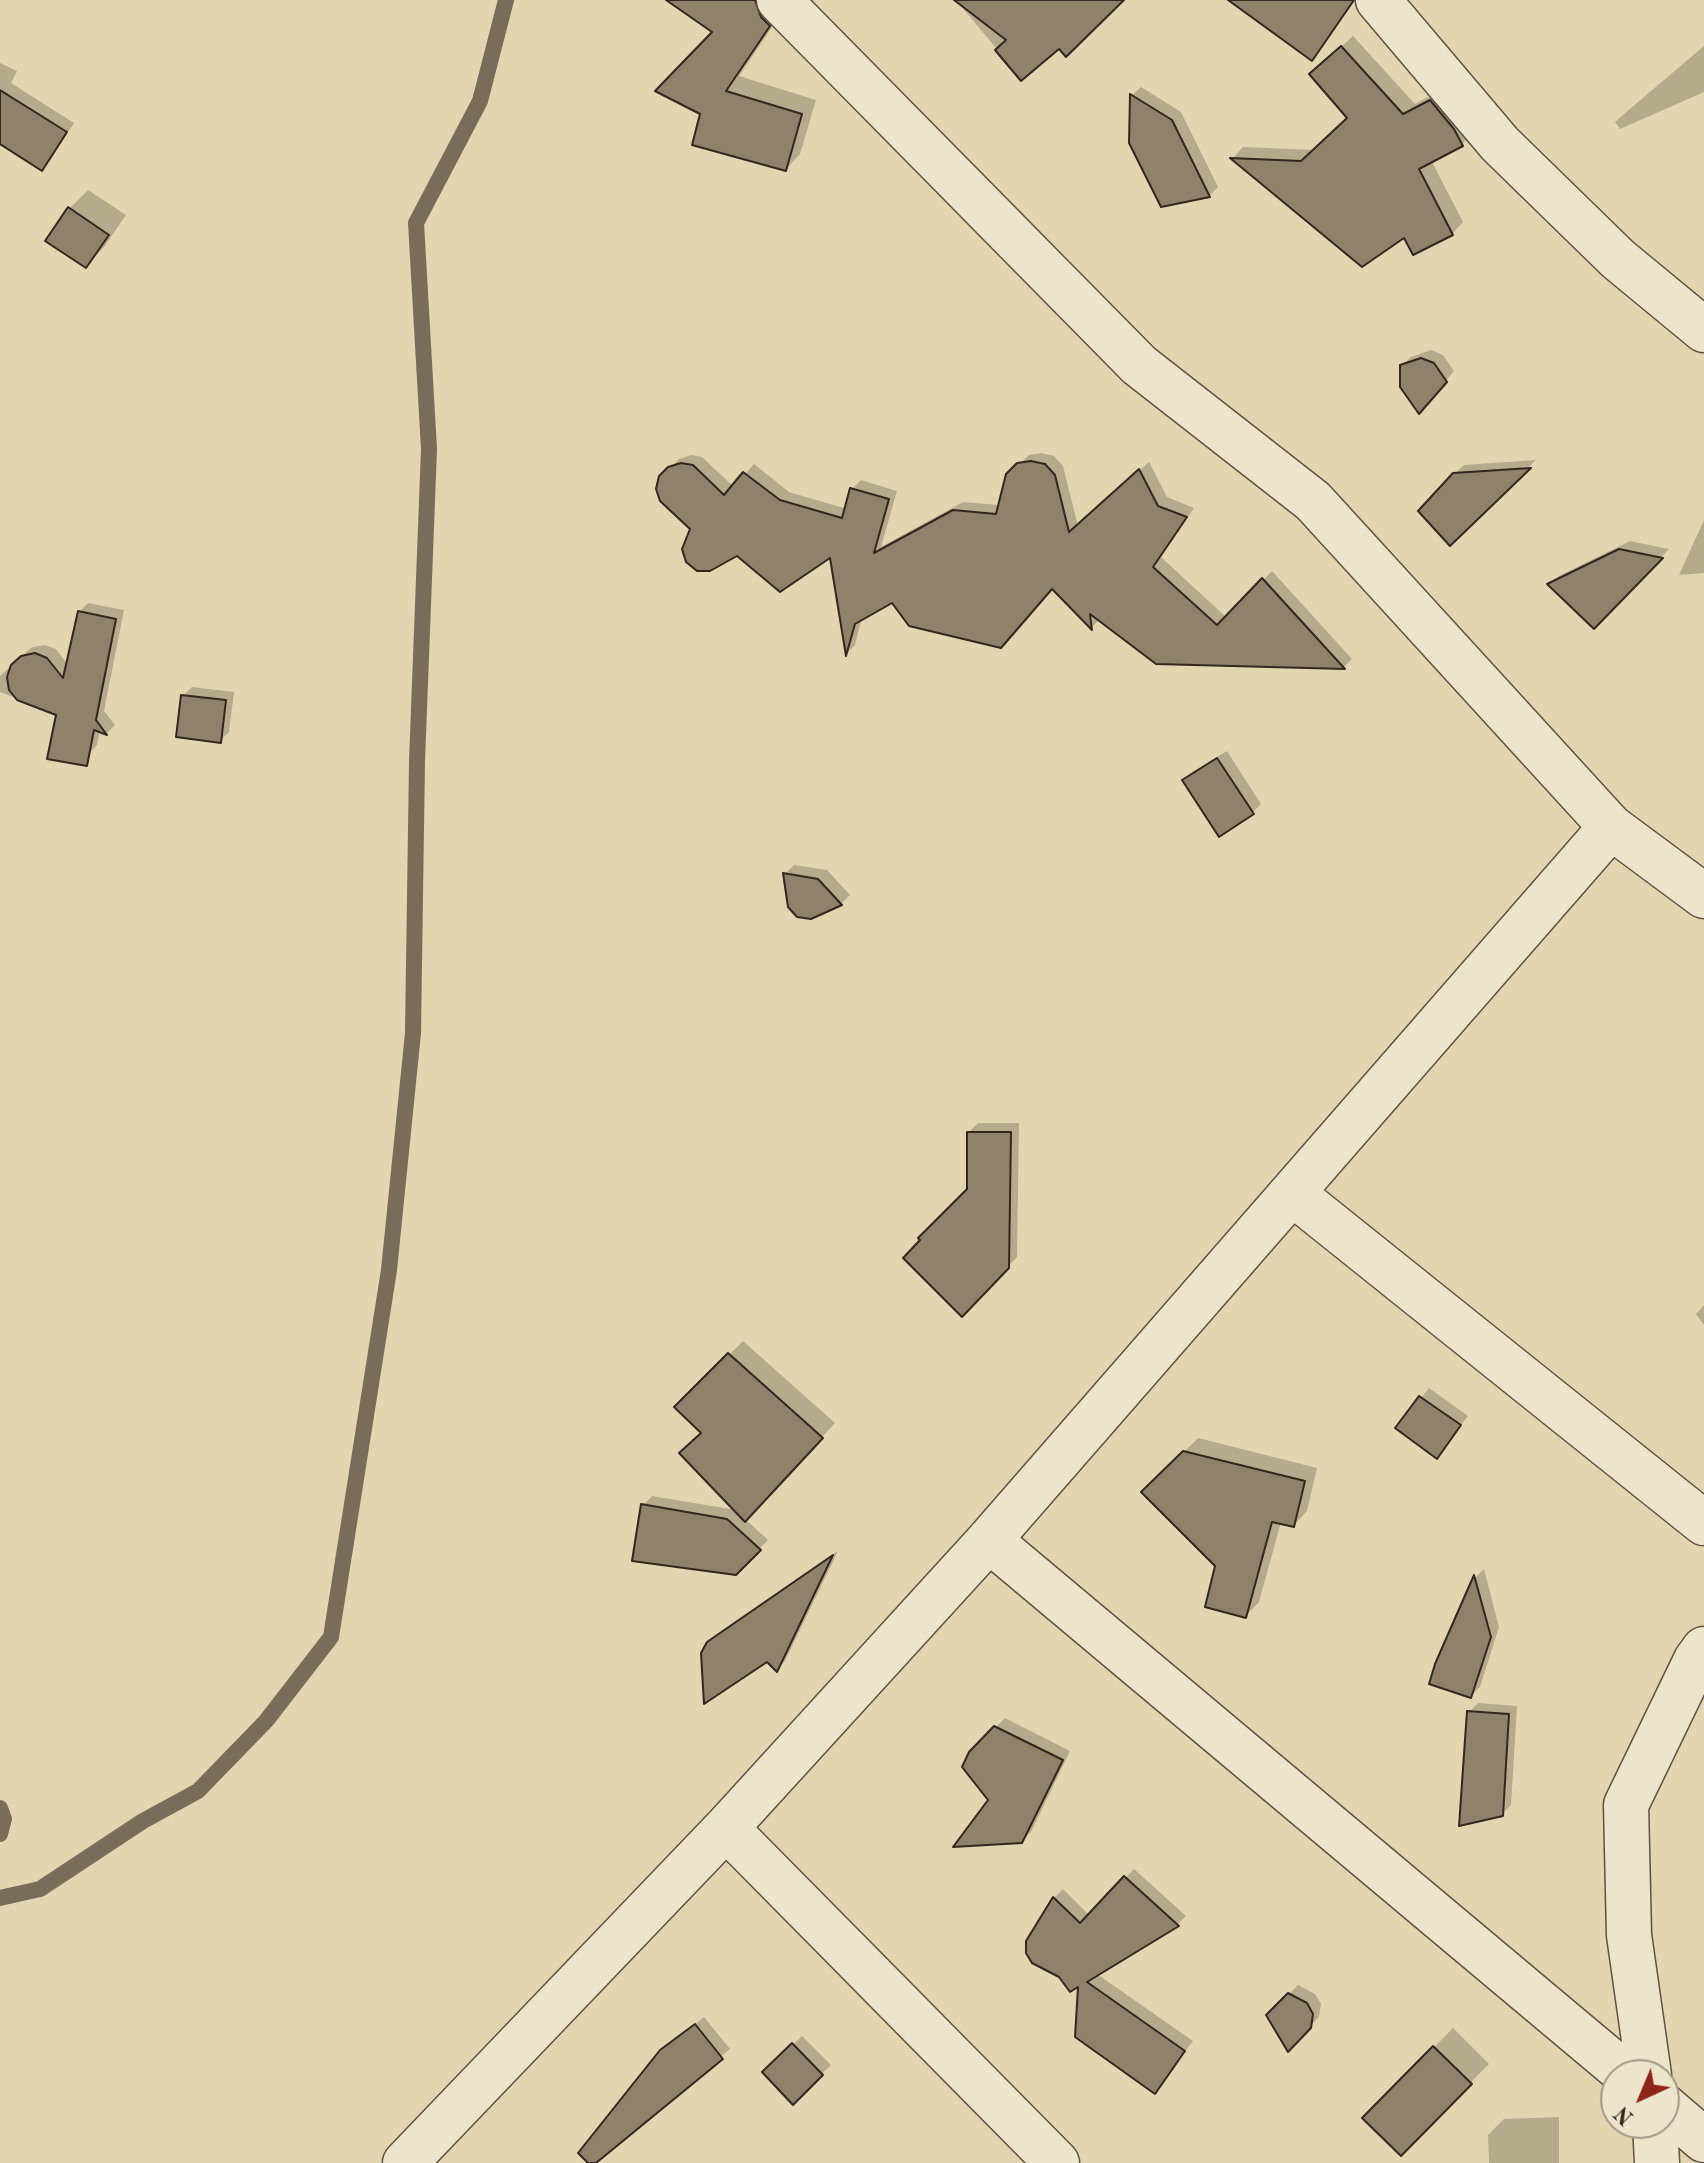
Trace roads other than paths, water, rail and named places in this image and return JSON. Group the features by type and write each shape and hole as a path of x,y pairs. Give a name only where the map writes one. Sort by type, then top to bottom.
{"street":[{"path":"779,0 1139,365 1313,501 1611,827 1704,896"},
{"path":"1378,0 1500,144 1618,259 1704,330"},
{"path":"405,2163 726,1828 989,1540 1611,827"},
{"path":"1292,1193 1704,1523"},
{"path":"989,1540 1608,2059"},
{"path":"1647,2059 1629,1935 1626,1805 1704,1649"},
{"path":"726,1828 1057,2163"},
{"path":"1680,2120 1704,2140"},
{"path":"1656,2139 1657,2163"}],"waterway":[{"path":"0,1898 40,1889 143,1821 198,1791 266,1721 331,1637 389,1270 413,1033 417,761 429,449 416,223 480,101 506,0"},
{"path":"0,1808 4,1819 0,1834"}]}
